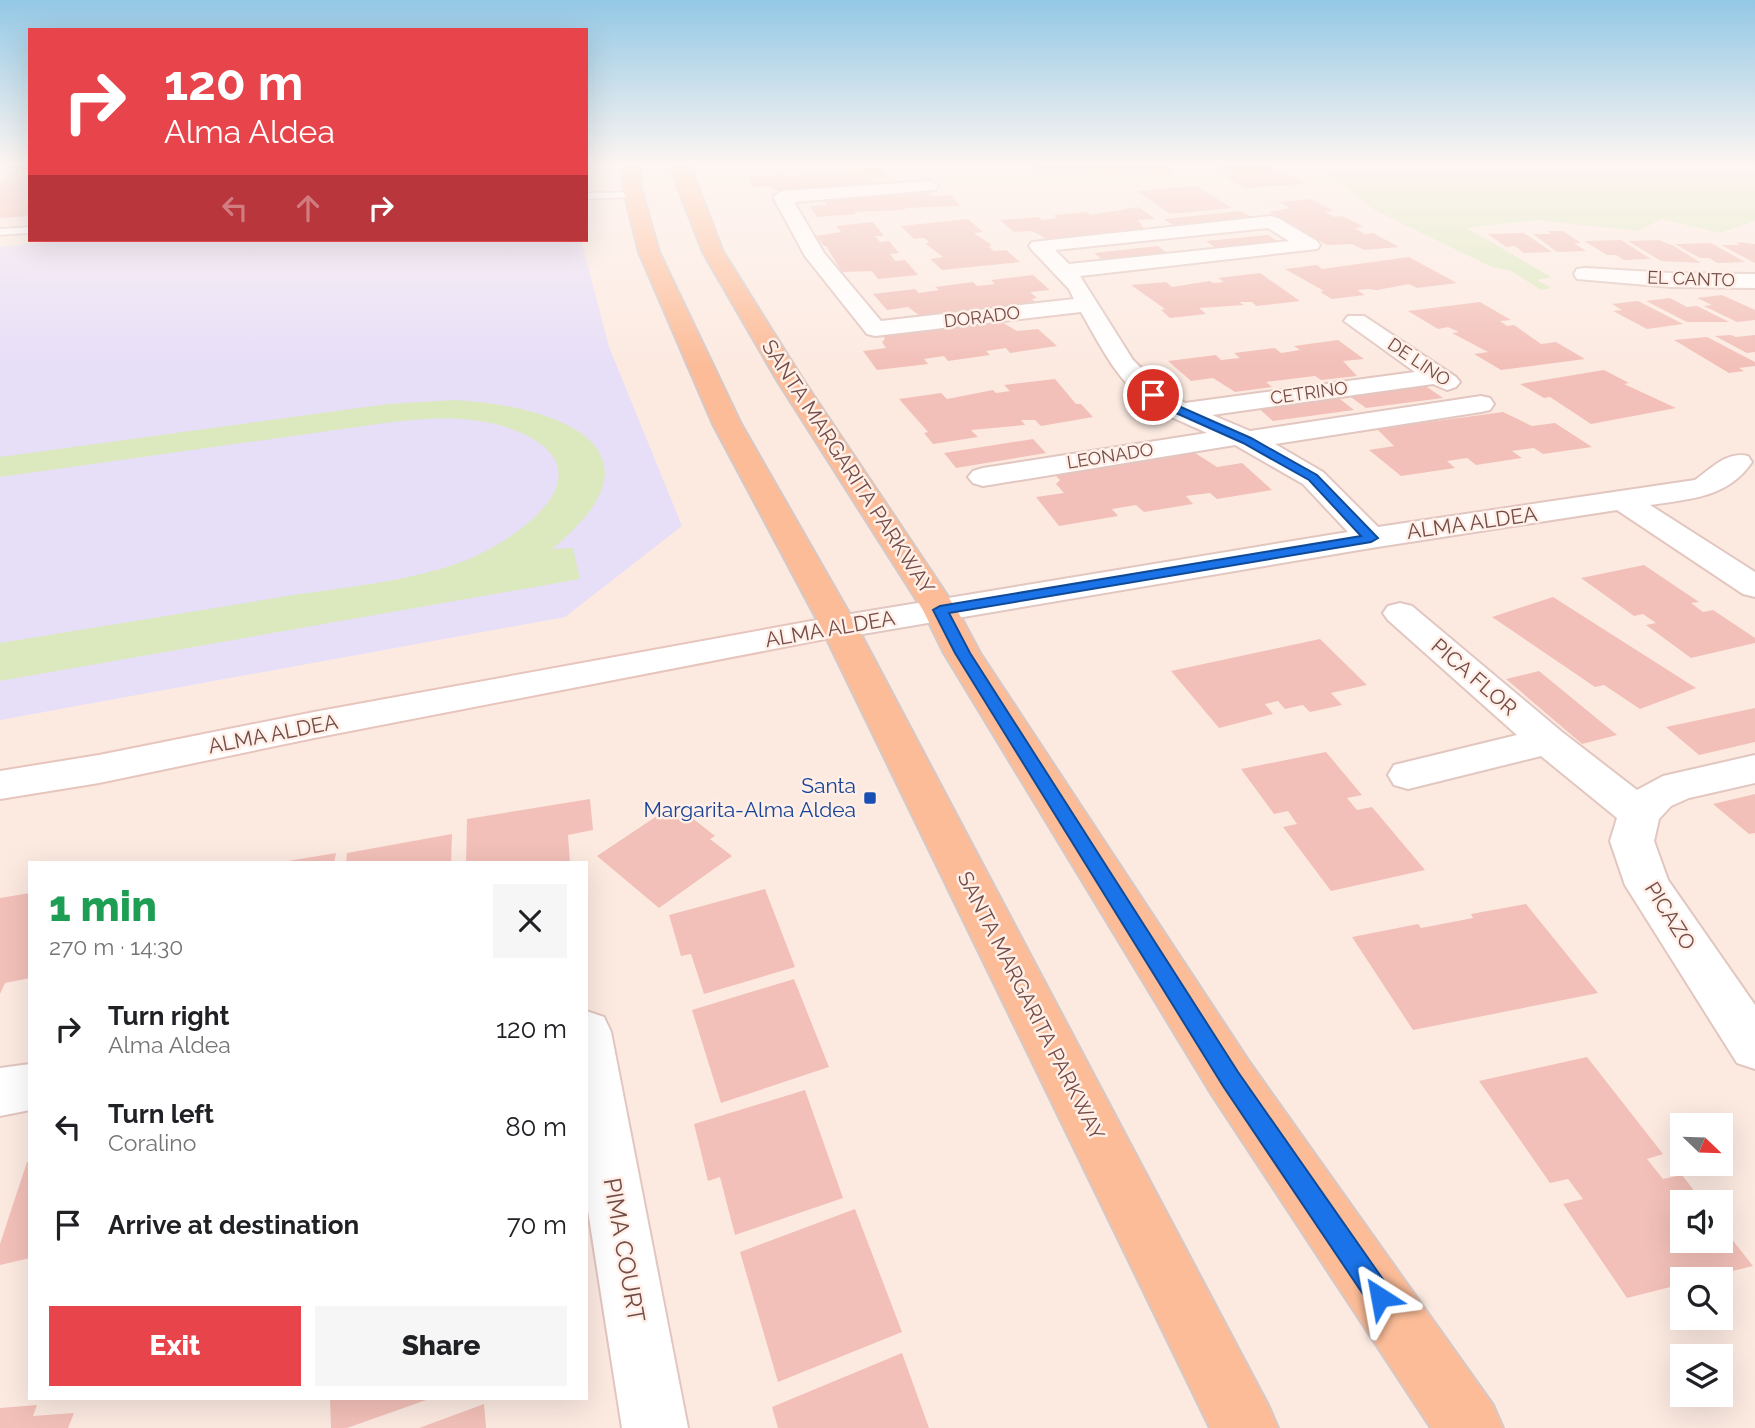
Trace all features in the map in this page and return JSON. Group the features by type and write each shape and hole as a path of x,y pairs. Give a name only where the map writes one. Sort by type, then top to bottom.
{"main road":[{"name":"SANTA MARGARITA PARKWAY","path":"644,233 649,252 727,424 839,627 1245,1428"},
{"name":"SANTA MARGARITA PARKWAY","path":"705,233 713,252 790,380 940,610 962,653 1231,1079 1470,1428"}],"street":[{"name":"DORADO","path":"802,233 815,256 875,329 1089,304"},
{"path":"1168,233 1039,246 1066,271 1089,304 1123,364 1153,395 1180,411 1242,438 1313,478 1371,538"},
{"path":"1066,271 1310,245 1289,233"},
{"name":"EL CANTO","path":"1585,274 1755,281"},
{"name":"DE LINO","path":"1356,321 1481,404"},
{"name":"CETRINO","path":"1180,411 1439,376"},
{"name":"LEONADO","path":"983,477 1481,404"},
{"name":"ALMA ALDEA","path":"0,785 99,769 314,725 839,627 1371,538 1704,488 1738,462"},
{"path":"1623,501 1755,587"},
{"name":"PICA FLOR","path":"1400,613 1548,741 1639,814"},
{"name":"PICA FLOR","path":"1408,775 1548,741"},
{"path":"1639,814 1656,796 1678,786 1755,769"},
{"name":"PICAZO","path":"1639,814 1632,841 1648,885 1755,1047"},
{"name":"PIMA COURT","path":"588,1043 655,1428"},
{"path":"0,1092 28,1087"}],"shaded area":[{"path":"47,242 582,242 609,347 682,526 565,617 0,720 0,247"}],"green space":[{"path":"1421,233 1475,233 1551,277 1537,280 1551,288 1541,290 1511,271 1492,267"},
{"path":"454,400 529,411 562,422 587,438 602,458 603,483 588,514 552,549 573,548 580,579 0,681 0,643 377,583 464,561 507,538 529,522 546,504 557,486 558,467 546,448 519,432 485,422 449,419 378,424 0,477 0,457 388,404"}],"building":[{"path":"837,233 881,233 884,236 875,236 880,242 889,241 899,253 890,254 895,261 905,260 918,275 878,279 872,271 842,272 826,246 816,236"},
{"path":"908,233 977,233 974,233 992,245 989,247 994,251 1006,250 1020,262 942,270 930,259 943,257 926,244 929,242 924,238 914,239"},
{"path":"1035,233 1109,233 1047,239"},
{"path":"1305,233 1373,233 1399,247 1364,250 1352,244 1327,245"},
{"path":"1524,233 1552,252 1524,253 1515,246 1506,247 1488,234"},
{"path":"1565,233 1581,243 1574,243 1586,251 1557,252 1533,234"},
{"path":"1268,235 1280,243 1217,249 1206,241"},
{"path":"1621,240 1651,259 1624,260 1616,255 1607,255 1584,241"},
{"path":"1659,240 1701,263 1661,261 1628,241"},
{"path":"1736,242 1755,244 1755,263 1721,245 1740,245"},
{"path":"1711,243 1745,262 1717,263 1709,258 1700,258 1675,244"},
{"path":"1158,246 1168,254 1104,261 1094,253"},
{"path":"1409,257 1457,283 1417,288 1409,284 1377,290 1357,290 1365,295 1332,299 1320,292 1324,291 1285,269 1317,265 1322,269"},
{"path":"1260,273 1300,301 1256,306 1252,302 1239,302 1244,305 1199,308 1206,314 1170,318 1161,310 1165,309 1131,285 1166,282 1172,287 1210,281 1224,282 1218,278"},
{"path":"1033,275 1050,290 1030,292 1037,298 1032,299 1037,304 923,318 908,307 887,310 873,294 915,289 919,293 939,290 935,287 973,282 977,286 995,284 991,280"},
{"path":"1722,295 1755,310 1755,320 1737,322 1704,306 1712,305 1697,298"},
{"path":"1670,298 1687,307 1697,306 1729,322 1687,322 1646,301"},
{"path":"1638,301 1683,324 1647,329 1613,311 1622,310 1612,304"},
{"path":"1480,302 1511,320 1500,321 1507,326 1514,325 1541,344 1556,342 1585,359 1501,370 1474,354 1488,352 1452,333 1459,332 1448,327 1438,329 1408,311"},
{"path":"1000,321 1017,331 1038,329 1057,346 1010,353 1006,348 986,351 990,355 948,361 944,356 924,359 928,364 877,370 863,351 886,348 882,335"},
{"path":"1755,335 1755,352 1747,353 1715,336"},
{"path":"1707,337 1755,362 1755,366 1739,368 1744,371 1729,373 1674,340"},
{"path":"1338,340 1364,359 1343,361 1357,376 1321,380 1315,376 1266,382 1272,387 1235,392 1213,378 1191,381 1168,361 1216,355 1221,360 1240,358 1234,353 1275,348 1281,353 1300,350 1294,346"},
{"path":"1604,370 1629,383 1624,384 1676,408 1591,424 1550,397 1544,398 1520,384"},
{"path":"1055,379 1076,404 1081,404 1093,417 1041,426 1035,420 1021,420 1025,425 971,430 978,437 933,444 924,433 928,432 899,399 941,393 947,399 993,390 996,393 1010,391 1004,385"},
{"path":"1424,385 1443,398 1366,408 1348,395"},
{"path":"1336,396 1354,410 1273,421 1257,407"},
{"path":"1503,412 1532,426 1555,423 1592,447 1543,454 1534,448 1512,451 1522,458 1476,465 1467,458 1447,461 1455,468 1401,476 1369,450 1394,446 1377,429"},
{"path":"1033,439 1046,453 956,468 944,453"},
{"path":"1192,451 1217,467 1242,463 1272,490 1217,499 1210,493 1186,496 1193,504 1144,512 1136,505 1112,509 1118,516 1059,526 1036,497 1064,493 1056,484 1060,480 1053,473"},
{"path":"1644,565 1699,602 1691,603 1703,612 1713,610 1755,638 1755,643 1691,658 1646,625 1656,623 1643,614 1634,616 1581,578"},
{"path":"1553,597 1696,688 1640,709 1604,685 1595,687 1492,617"},
{"path":"1320,639 1367,685 1331,693 1342,705 1310,712 1303,705 1285,709 1278,701 1265,704 1273,714 1219,728 1171,671"},
{"path":"1539,671 1617,735 1582,744 1506,679"},
{"path":"1755,708 1755,742 1699,755 1666,727"},
{"path":"1326,752 1362,795 1347,798 1357,810 1372,807 1425,870 1331,891 1283,827 1297,824 1288,811 1274,814 1241,769"},
{"path":"1755,794 1755,833 1749,834 1713,804"},
{"path":"590,799 593,830 568,835 570,861 466,861 467,819"},
{"path":"669,808 685,821 691,817 715,836 710,839 732,856 659,908 597,856"},
{"path":"452,834 451,861 346,861 347,853"},
{"path":"336,853 334,861 288,861"},
{"path":"765,889 795,967 704,994 691,954 681,956 669,915"},
{"path":"28,893 28,978 5,983 0,994 0,898"},
{"path":"1526,904 1598,993 1413,1030 1352,937 1418,924 1421,928 1473,918 1471,914"},
{"path":"794,979 829,1067 721,1103 692,1010"},
{"path":"1587,1057 1663,1154 1647,1159 1663,1179 1683,1176 1694,1190 1670,1190 1670,1253 1733,1253 1733,1241 1753,1266 1733,1271 1733,1267 1670,1267 1670,1287 1627,1298 1563,1204 1583,1199 1568,1179 1550,1183 1479,1081"},
{"path":"805,1090 843,1198 735,1235 720,1177 708,1181 694,1124"},
{"path":"27,1162 28,1258 0,1265 0,1244"},
{"path":"855,1209 902,1332 778,1382 740,1252"},
{"path":"902,1353 929,1428 778,1428 772,1407"},
{"path":"330,1400 426,1400 347,1428 331,1428"},
{"path":"484,1404 486,1428 419,1428"},
{"path":"37,1405 33,1416 74,1413 68,1428 0,1428 0,1408"}],"place":[{"name":"Santa Margarita-Alma Aldea","path":"870,798"}],"route":[{"path":"1153,395 1180,411 1247,440 1313,478 1371,538 940,610 962,653 1231,1079 1380,1297"}]}
